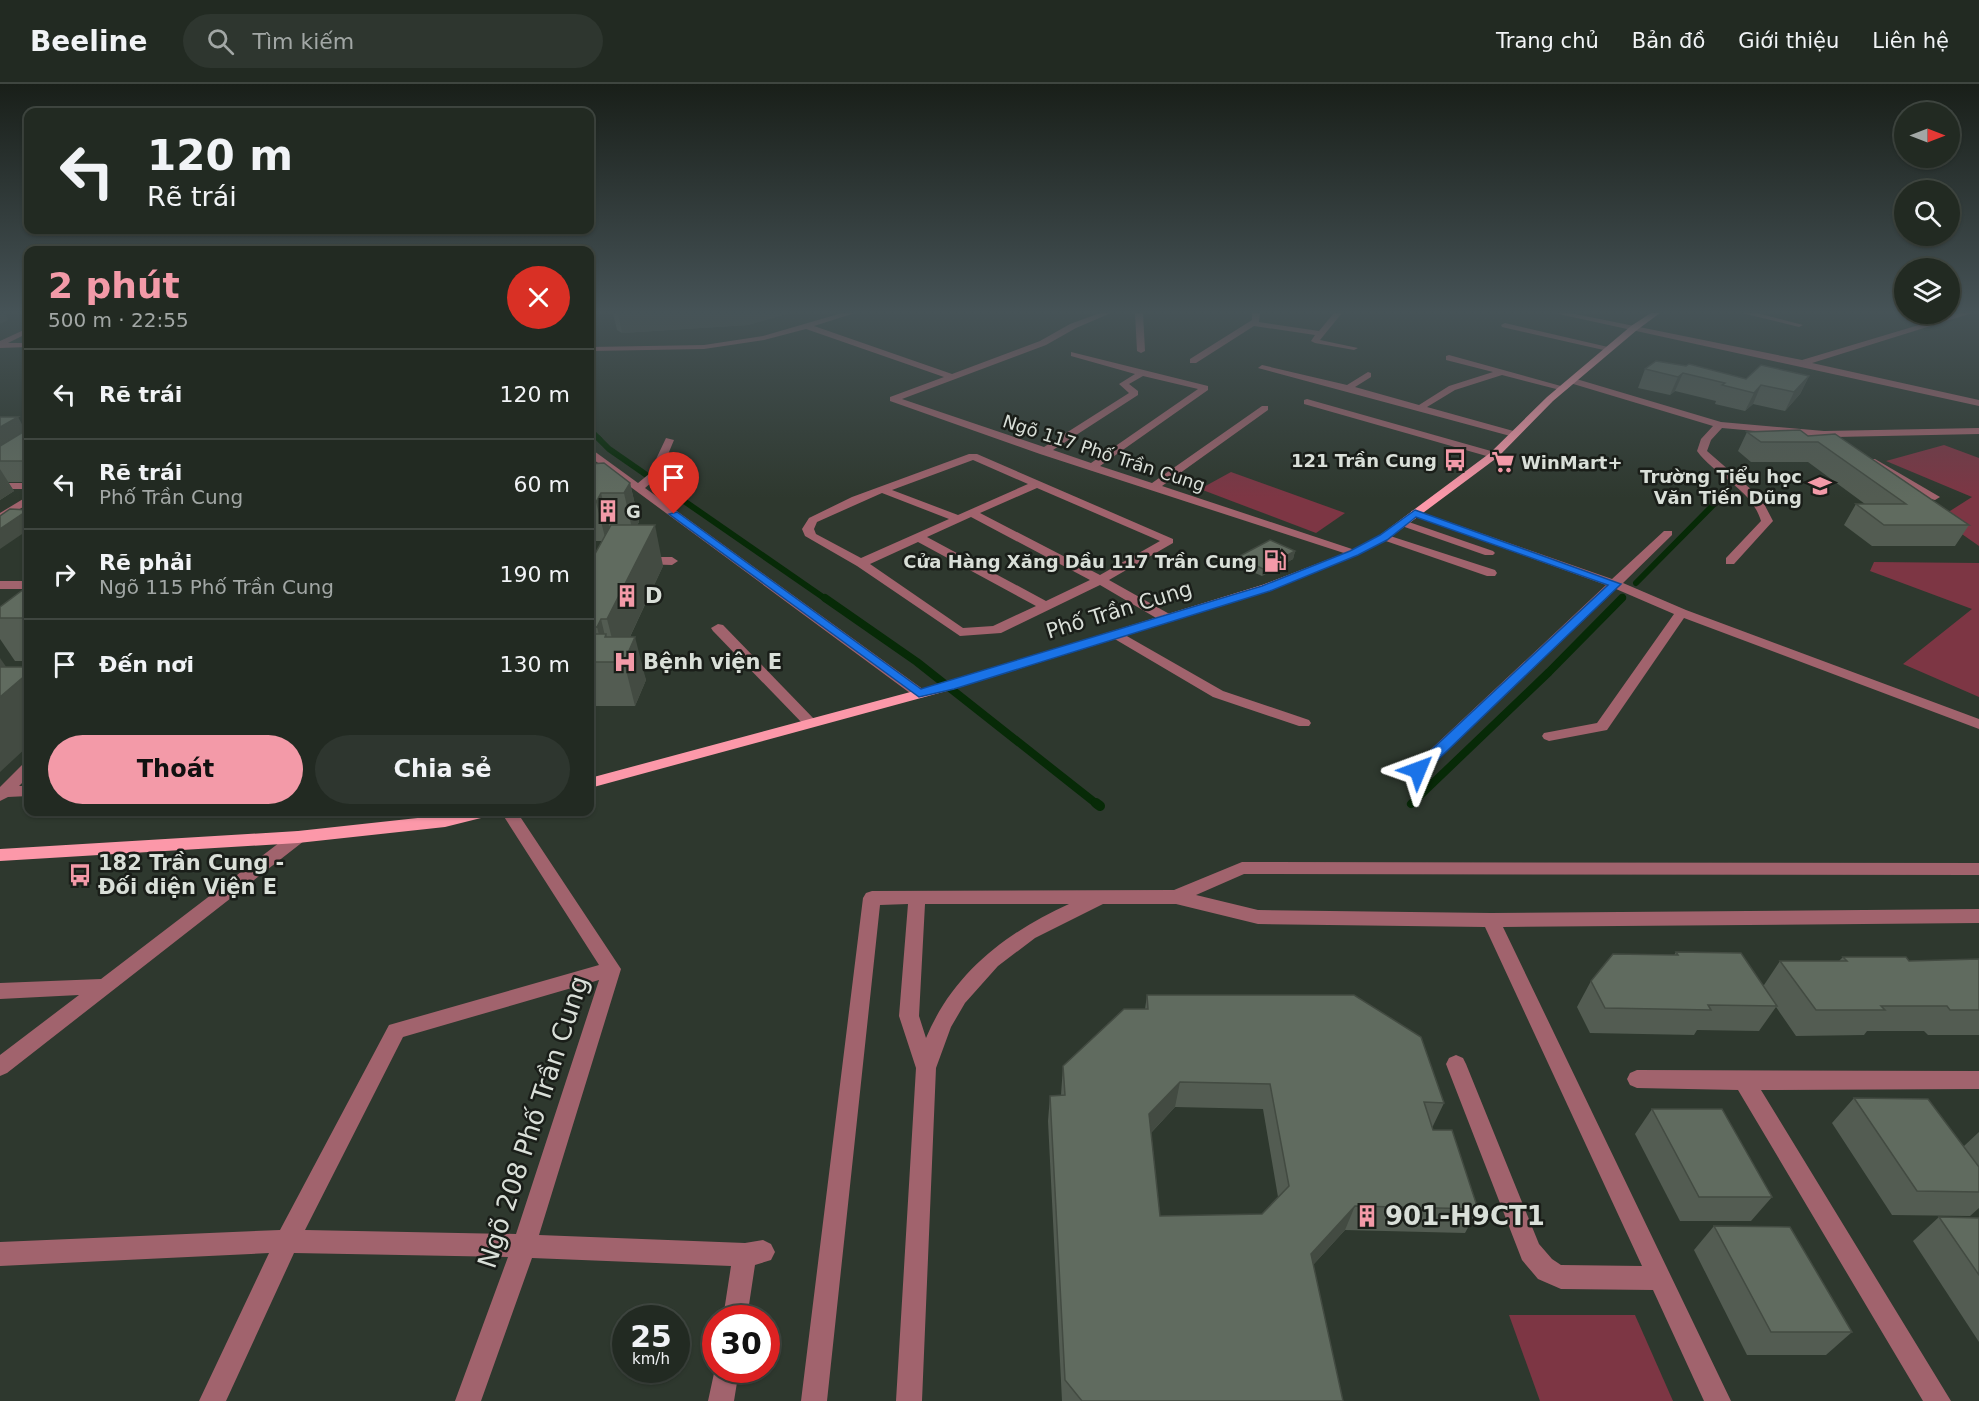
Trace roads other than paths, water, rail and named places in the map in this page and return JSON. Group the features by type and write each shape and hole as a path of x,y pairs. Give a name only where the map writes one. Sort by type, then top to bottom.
{"main road":[{"name":"Phố Trần Cung","path":"594,782 950,686 1266,588 1354,553 1384,537 1494,455 1580,374"},
{"path":"0,855 298,837 445,821 457,816"}],"street":[{"path":"944,374 952,377"},
{"name":"Ngõ 117 Phố Trần Cung","path":"959,374 893,399 1044,452 1094,465 1354,553"},
{"path":"1044,452 1135,393 1123,384 1139,374"},
{"path":"1094,465 1205,388 1148,374"},
{"path":"1289,374 1514,434"},
{"path":"1418,409 1452,388 1494,374"},
{"path":"1507,374 1568,385 1720,425 1824,434 1979,431"},
{"path":"1855,374 1979,403"},
{"path":"1347,388 1368,375"},
{"path":"1383,399 1398,390"},
{"path":"1954,396 1979,394"},
{"path":"1307,402 1494,455"},
{"path":"1155,486 1265,408"},
{"path":"1720,425 1706,439 1702,451 1707,459 1747,490 1765,509 1767,521 1730,561"},
{"path":"1824,434 1854,451"},
{"path":"646,482 669,440"},
{"path":"594,455 646,482 923,692"},
{"path":"973,456 1038,483 1169,541 1100,580 996,630 960,632 861,562 811,536 808,529 813,520 856,499 973,456"},
{"path":"1864,457 1935,497"},
{"path":"861,562 1038,483"},
{"path":"0,486 24,486"},
{"path":"883,490 965,516 1100,580 1168,619"},
{"path":"0,518 24,502"},
{"path":"1415,513 1615,584 1681,613 1979,724"},
{"path":"1403,523 1489,553"},
{"path":"1418,770 1668,533"},
{"path":"918,537 1046,606"},
{"path":"1384,537 1491,573"},
{"path":"628,561 672,561"},
{"path":"0,585 24,585"},
{"path":"1548,736 1602,726 1681,613"},
{"path":"718,628 810,723"},
{"path":"1118,635 1218,694 1304,723"},
{"path":"2,794 24,772"},
{"path":"2,794 24,791"},
{"name":"Ngõ 208 Phố Trần Cung","path":"468,1401 524,1246 612,969 511,816"},
{"path":"0,1067 298,837"},
{"path":"1176,897 1242,868 1979,869"},
{"path":"909,1401 926,1068 943,1022 978,972 1014,940 1046,921 1102,897"},
{"path":"814,1401 872,898 1176,897 1258,918 1491,920 1979,916"},
{"path":"917,898 909,1016 926,1068"},
{"path":"1491,920 1718,1401"},
{"path":"212,1401 288,1241 396,1031 612,969"},
{"path":"0,991 105,986"},
{"path":"1456,1064 1530,1252 1541,1267 1552,1275 1561,1276 1660,1278"},
{"path":"1637,1079 1979,1080"},
{"path":"1744,1081 1938,1401"},
{"path":"0,1254 288,1241 754,1254 739,1305"},
{"path":"721,1401 724,1383"}],"waterway":[{"path":"594,433 600,439"},
{"path":"598,438 609,449 827,600"},
{"path":"1636,583 1728,490"},
{"path":"825,598 917,662 1098,805"},
{"path":"1411,804 1549,672 1622,598"},
{"path":"1096,803 1100,806"}],"place":[{"name":"121 Trần Cung","path":"1455,460"},
{"name":"WinMart+","path":"1503,462"},
{"name":"Trường Tiểu học Văn Tiến Dũng","path":"1820,486"},
{"name":"G","path":"608,511"},
{"name":"Cửa Hàng Xăng Dầu 117 Trần Cung","path":"1275,561"},
{"name":"D","path":"627,596"},
{"name":"Bệnh viện E","path":"625,662"},
{"name":"182 Trần Cung - Đối diện Viện E","path":"80,875"},
{"name":"901-H9CT1","path":"1367,1216"}]}
